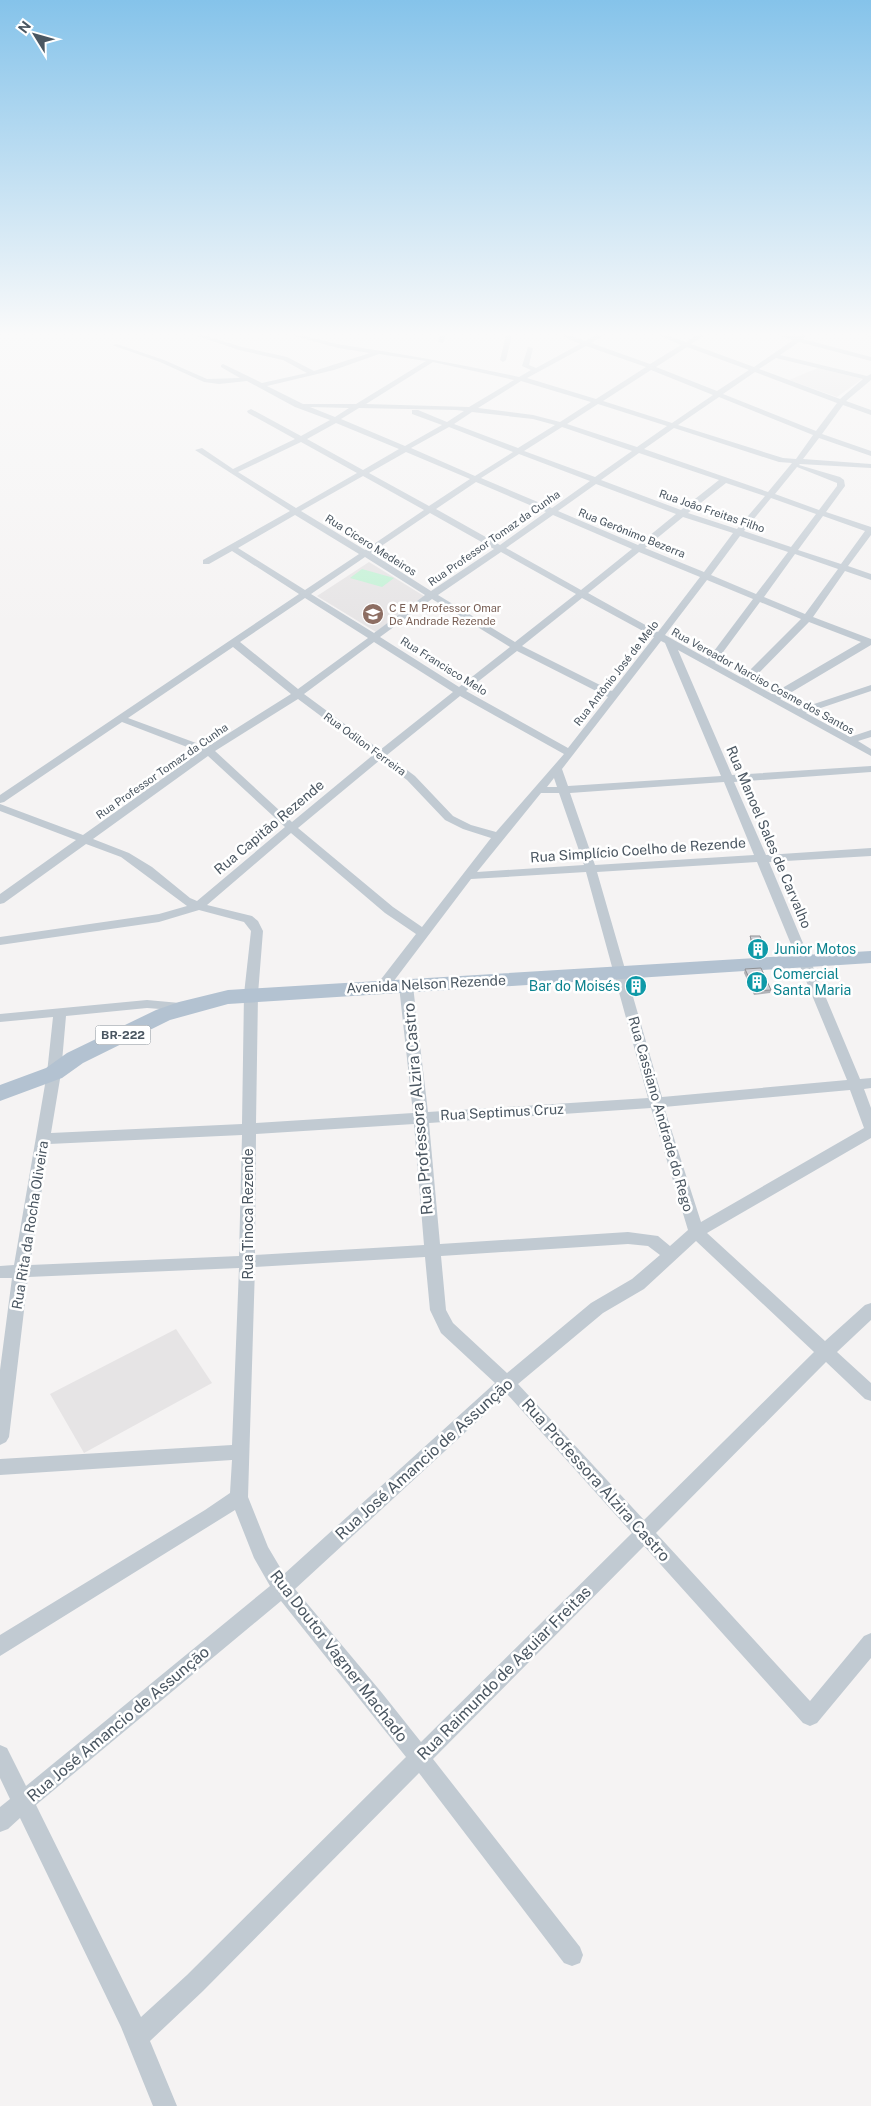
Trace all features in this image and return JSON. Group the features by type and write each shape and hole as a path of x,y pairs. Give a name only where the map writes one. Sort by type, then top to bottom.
{"main road":[{"name":"Avenida Nelson Rezende","path":"252,994 871,957"},
{"name":"BR-222","path":"0,1094 54,1073 76,1058 162,1015 228,996 252,994"}],"street":[{"name":"Rua Vereador Narciso Cosme dos Santos","path":"291,433 871,753"},
{"path":"232,472 311,433"},
{"name":"Rua Gerônimo Bezerra","path":"369,433 404,450 640,549 807,618 870,641"},
{"path":"206,562 433,433"},
{"name":"Rua João Freitas Filho","path":"474,433 684,514 871,577"},
{"path":"0,800 303,596 552,433"},
{"path":"588,433 870,530 807,618 743,683"},
{"name":"Rua Professor Tomaz da Cunha","path":"0,900 208,751 298,694 376,638 431,595 500,549 662,433"},
{"path":"699,433 796,463 840,481 841,486 709,664"},
{"path":"816,434 871,454"},
{"name":"Rua Antônio José de Melo","path":"382,986 498,836 570,753 614,696 665,640 706,575 770,497 816,434"},
{"name":"Rua Cícero Medeiros","path":"199,450 517,647 614,696"},
{"path":"796,463 871,466"},
{"name":"Rua Capitão Rezende","path":"0,941 159,918 198,906 381,755 583,595 724,480"},
{"name":"Rua Francisco Melo","path":"231,547 303,596 376,638 460,692 570,753"},
{"name":"Rua Manoel Sales de Carvalho","path":"665,640 729,780 759,858 804,960 855,1084 871,1129"},
{"path":"772,698 870,641"},
{"name":"Rua Odilon Ferreira","path":"235,643 298,694 381,755 423,789 449,818 467,827 498,836"},
{"path":"797,713 871,688"},
{"path":"122,719 208,751 292,828 388,910 422,933"},
{"path":"848,741 871,733"},
{"name":"Rua Cassiano Andrade do Rego","path":"556,768 591,870 656,1104 696,1232 871,1394"},
{"path":"536,790 729,780 871,769"},
{"path":"0,807 84,838 136,861 179,896 198,906"},
{"name":"Rua Simplício Coelho de Rezende","path":"466,876 871,852"},
{"name":"Rua Tinoca Rezende","path":"198,906 248,919 257,930 252,994 252,1054 248,1129 248,1262 239,1497"},
{"name":"Rua Professora Alzira Castro","path":"406,986 421,1117 431,1250 438,1310 447,1328 507,1383 810,1716 871,1643"},
{"path":"0,1018 147,1004 186,1007"},
{"name":"Rua Rita da Rocha Oliveira","path":"0,1437 21,1271 54,1073 60,1012"},
{"name":"Rua Septimus Cruz","path":"44,1139 248,1129 656,1104 871,1084"},
{"name":"Rua José Amancio de Assunção","path":"0,1821 282,1588 507,1383 597,1308 638,1284 696,1232 871,1129"},
{"path":"0,1272 248,1262 644,1238 655,1241 670,1254"},
{"name":"Rua Raimundo de Aguiar Freitas","path":"133,2026 194,1983 825,1352 871,1310"},
{"path":"0,1467 240,1452"},
{"path":"0,1646 204,1521 239,1497"},
{"name":"Rua Doutor Vagner Machado","path":"239,1497 261,1552 282,1588 375,1700 572,1955"},
{"path":"0,1755 133,2026 165,2106"}],"shaded area":[{"name":"C E M Professor Omar De Andrade Rezende","path":"369,562 424,596 376,632 317,596"},
{"path":"176,1329 212,1383 84,1453 50,1394"}],"green space":[{"path":"362,569 394,578 382,587 350,578"}],"building":[{"path":"750,936 760,936 766,952 756,953"},
{"name":"Comercial Santa Maria","path":"761,968 771,990 755,991 745,969"},
{"path":"631,977 640,977 642,988 634,988"}],"place":[{"name":"C E M Professor Omar De Andrade Rezende","path":"373,614"},
{"name":"Junior Motos","path":"758,949"},
{"name":"Comercial Santa Maria","path":"757,982"},
{"name":"Bar do Moisés","path":"636,986"}]}
